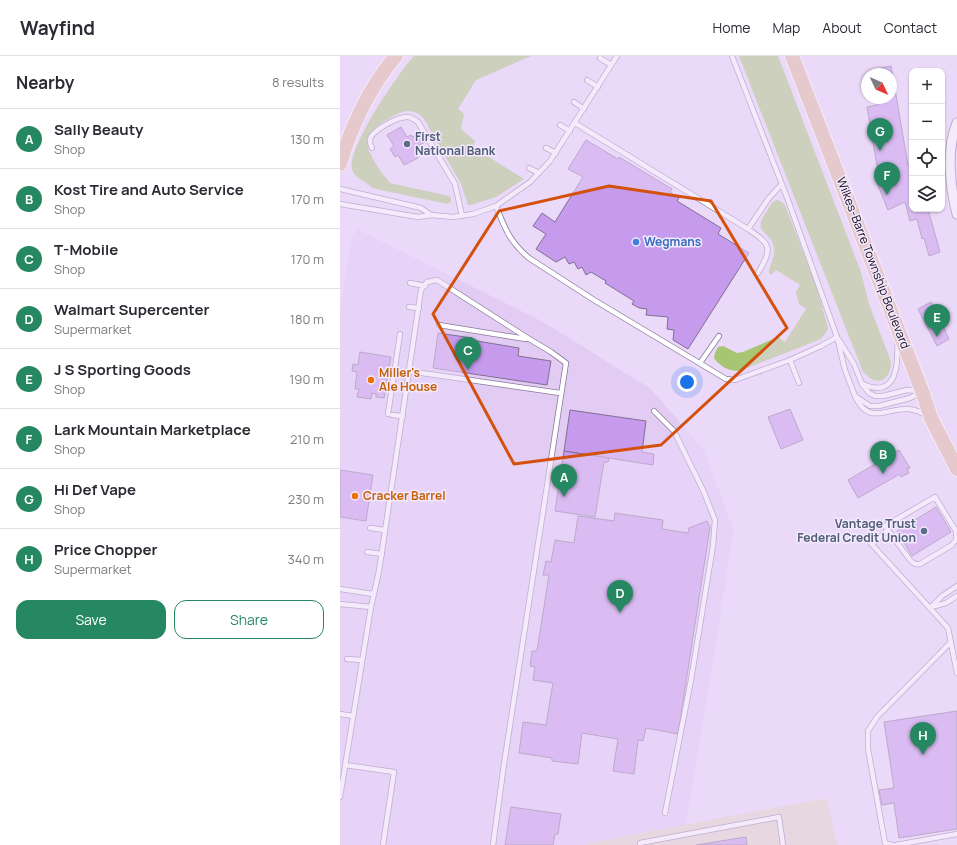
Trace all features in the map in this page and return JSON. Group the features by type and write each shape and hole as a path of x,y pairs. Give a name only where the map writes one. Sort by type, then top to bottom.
{"main road":[{"path":"340,164 372,89 387,66 396,56"},
{"name":"Wilkes-Barre Township Boulevard","path":"792,56 899,331 931,418 955,468"}],"street":[{"path":"957,123 954,129 951,149 951,185 957,214"}],"lane":[{"path":"340,204 418,217 431,215 453,217 462,216 496,206 514,194 538,174 556,153 617,56"},
{"path":"732,56 837,337 844,370 858,402 866,410 872,413 878,414 908,409 919,411 931,418"},
{"path":"600,58 611,65"},
{"path":"587,80 598,87"},
{"path":"574,102 584,109"},
{"path":"372,148 370,139 376,130 408,116 413,118 418,122 455,184 462,216"},
{"path":"575,123 763,239 768,248 768,254 758,273"},
{"path":"560,125 570,131"},
{"path":"546,148 556,153"},
{"path":"529,168 538,174"},
{"path":"748,229 769,198 781,185"},
{"path":"340,189 421,208 431,215"},
{"path":"496,206 509,236 520,250 529,258 601,304 726,379 735,380 790,360 837,337"},
{"path":"340,797 343,768 373,594 382,554 421,290 427,282 437,280 566,363 560,393 502,776 493,845"},
{"path":"410,283 425,286"},
{"path":"409,307 418,308"},
{"path":"439,325 530,340"},
{"path":"862,384 875,388 884,387 891,381 896,372 899,331"},
{"path":"400,334 390,415 402,416"},
{"path":"700,363 719,336"},
{"path":"837,337 854,364 862,384 869,393 875,396 883,396 907,390 922,391"},
{"path":"790,360 799,383"},
{"path":"408,371 560,393"},
{"path":"855,396 870,406 879,406 910,398 922,391"},
{"path":"654,411 674,431 703,490 715,520 713,546 691,680 665,813"},
{"path":"935,496 956,531 957,536 952,545 920,564 916,564 912,563 888,530 885,526 935,496"},
{"path":"370,528 385,530"},
{"path":"872,544 888,530"},
{"path":"866,538 948,628 957,673"},
{"path":"367,552 382,554"},
{"path":"930,608 942,596 957,586"},
{"path":"340,589 373,594"},
{"path":"930,608 946,603 957,596"},
{"path":"340,604 371,607"},
{"path":"892,845 885,843 868,749 868,730 877,717 951,642"},
{"path":"347,659 362,660"},
{"path":"340,714 353,716"},
{"path":"343,768 394,772 383,845"},
{"path":"640,845 640,843 779,817 784,845"},
{"path":"896,845 957,834"}],"highlighted area":[{"path":"609,186 711,201 787,328 661,445 514,464 433,314 499,211"}],"shaded area":[{"path":"357,229 545,323 651,389 704,450 734,531 686,825 588,843 588,845 340,845 340,308 351,238"},
{"path":"827,798 837,845 588,845 588,843"}],"green space":[{"path":"414,56 531,56 476,80 458,109 464,114 461,129 475,141 473,147 524,179 496,197 468,205 461,184 424,119 417,113 408,111 391,117 373,130 367,140 369,151 379,169 390,183 449,196 451,198 451,202 447,204 372,188 355,175 352,169 353,159 357,145 365,128 386,93"},
{"path":"739,56 778,56 861,272 869,304 891,362 889,373 882,380 878,381 870,378 863,372"},
{"path":"778,200 785,205 817,288 828,328 821,339 742,370 730,370 723,367 714,358 718,347 723,346 737,353 743,352 778,337 785,342 806,309 799,304 796,292 800,285 776,270 771,275 769,273 774,255 774,249 770,238 761,229 761,224 762,219 770,206 774,201"}],"building":[{"path":"891,66 891,68 881,68"},
{"path":"897,101 909,164 909,212 929,212 940,252 929,256 924,238 922,239 917,219 910,221 905,202 888,210 875,178 879,177 867,107 897,104"},
{"name":"First National Bank","path":"401,127 407,137 411,135 413,137 420,133 425,142 416,147 418,150 415,151 418,158 404,165 398,155 395,157 390,149 394,146 387,135"},
{"name":"Wegmans","path":"586,140 618,159 619,157 672,189 670,192 679,198 677,201 721,228 718,234 749,253 688,349 673,340 674,330 667,329 668,317 646,315 647,309 639,308 632,304 634,301 605,283 606,281 591,272 586,275 582,267 578,269 574,262 569,264 565,257 556,262 536,249 546,234 533,226 542,213 555,222 583,177 568,169"},
{"path":"931,302 949,339 937,346 918,309"},
{"path":"438,333 472,338 471,340 519,348 518,356 551,361 547,385 433,368"},
{"name":"Miller's Ale House","path":"360,352 391,357 384,398 376,397 376,394 372,393 371,399 357,397 359,389 355,389 357,372 352,371 353,364 358,365"},
{"path":"790,409 803,440 781,449 768,417"},
{"path":"570,410 646,421 642,452 654,454 653,465 564,451"},
{"path":"899,450 910,468 907,469 909,473 901,477 900,474 858,498 848,480"},
{"path":"564,451 609,458 608,462 604,462 595,517 555,511"},
{"name":"Cracker Barrel","path":"340,470 373,475 366,521 340,517"},
{"name":"Vantage Trust Federal Credit Union","path":"936,507 951,532 912,556 897,531"},
{"path":"615,513 663,520 662,529 688,533 689,528 707,521 710,527 678,734 646,728 643,741 638,740 634,774 613,771 618,739 582,733 578,764 552,761 552,758 519,753 523,722 546,725 553,683 533,680 535,667 530,666 532,651 537,651 549,575 543,575 546,561 551,562 555,540 574,543 578,516 614,521"},
{"path":"957,711 957,829 899,838 894,803 882,805 879,790 894,788 884,722"},
{"path":"511,807 561,814 558,834 555,834 553,845 505,845"},
{"path":"746,837 747,845 696,845"}],"place":[{"name":"First National Bank","path":"407,144"},
{"name":"Hi Def Vape","path":"880,151"},
{"name":"Lark Mountain Marketplace","path":"887,195"},
{"name":"Wegmans","path":"636,242"},
{"name":"J S Sporting Goods","path":"937,337"},
{"name":"T-Mobile","path":"468,370"},
{"name":"Miller's Ale House","path":"371,380"},
{"name":"Kost Tire and Auto Service","path":"883,474"},
{"name":"Cracker Barrel","path":"355,496"},
{"name":"Sally Beauty","path":"564,497"},
{"name":"Vantage Trust Federal Credit Union","path":"924,531"},
{"name":"Walmart Supercenter","path":"620,613"},
{"name":"Price Chopper","path":"923,755"}]}
